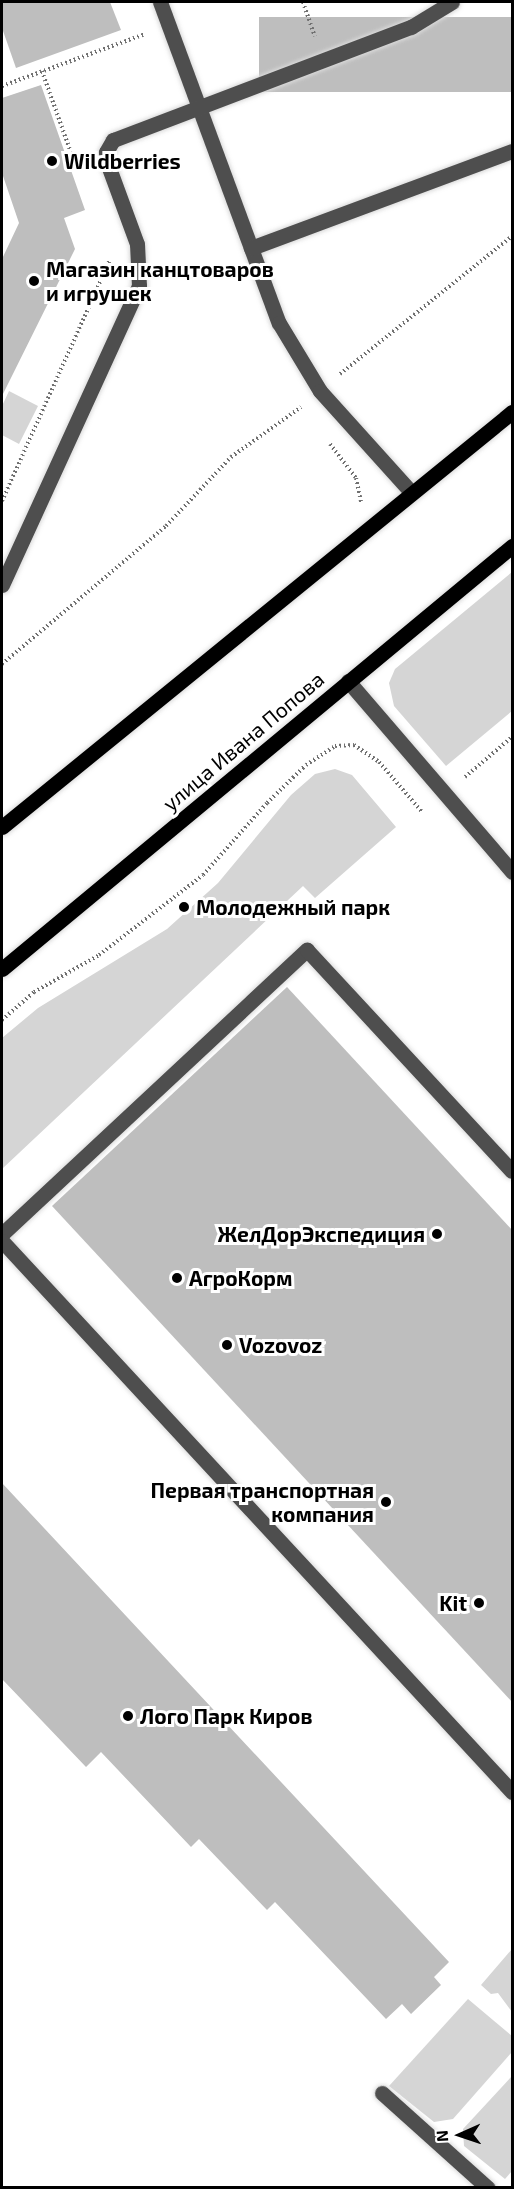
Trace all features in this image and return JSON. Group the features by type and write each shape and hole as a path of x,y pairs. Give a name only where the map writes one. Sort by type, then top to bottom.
{"main road":[{"path":"2,827 410,491 513,412"},
{"name":"улица Ивана Попова","path":"2,969 513,546"}],"lane":[{"path":"160,2 279,323 320,391 410,491"},
{"path":"2,585 139,286 137,244 106,152 123,134 411,27 452,2"},
{"path":"251,248 513,151"},
{"path":"348,681 513,872"},
{"path":"2,1234 307,950 513,1171"},
{"path":"2,1240 513,1792"},
{"path":"382,2093 488,2187"}],"path":[{"path":"303,2 317,40"},
{"path":"2,86 145,34 141,23"},
{"path":"306,43 328,36"},
{"path":"42,71 75,164 85,161 88,172"},
{"path":"332,380 513,236"},
{"path":"2,501 112,254"},
{"path":"2,664 166,526 231,457 301,407"},
{"path":"460,782 513,737"},
{"path":"2,1020 34,992 99,955 203,875 275,795 306,765 335,746 354,745 379,762 423,813"}],"shaded area":[{"path":"9,391 38,406 19,444 2,435 2,406"},
{"path":"512,572 512,711 446,766 394,706 389,683 395,669"},
{"path":"335,769 352,775 396,827 315,898 303,886 2,1169 2,1038 38,1008 167,929 218,883 291,795 315,774"},
{"path":"512,1949 512,2012 498,1993 491,1994 481,1985"},
{"path":"468,1999 512,2036 512,2052 453,2119 434,2122 389,2086"},
{"path":"512,2076 512,2171 505,2179 464,2146 463,2129"}],"building":[{"path":"2,2 110,2 121,30 16,68 2,28"},
{"path":"259,17 512,17 512,92 259,92"},
{"path":"41,85 85,210 64,218 75,249 2,396 2,259 19,223 2,173 2,98"},
{"path":"287,987 513,1231 513,1703 52,1206"},
{"name":"Лого Парк Киров","path":"2,1483 449,1962 434,1977 441,1985 411,2014 402,2004 386,2019 275,1902 267,1910 199,1839 191,1847 101,1752 86,1767 2,1679"}],"place":[{"name":"Wildberries","path":"52,161"},
{"name":"Магазин канцтоваров и игрушек","path":"34,281"},
{"name":"Молодежный парк","path":"184,907"},
{"name":"ЖелДорЭкспедиция","path":"437,1234"},
{"name":"АгроКорм","path":"177,1278"},
{"name":"Vozovoz","path":"227,1345"},
{"name":"Первая транспортная компания","path":"386,1502"},
{"name":"Kit","path":"479,1603"},
{"name":"Лого Парк Киров","path":"128,1716"}]}
